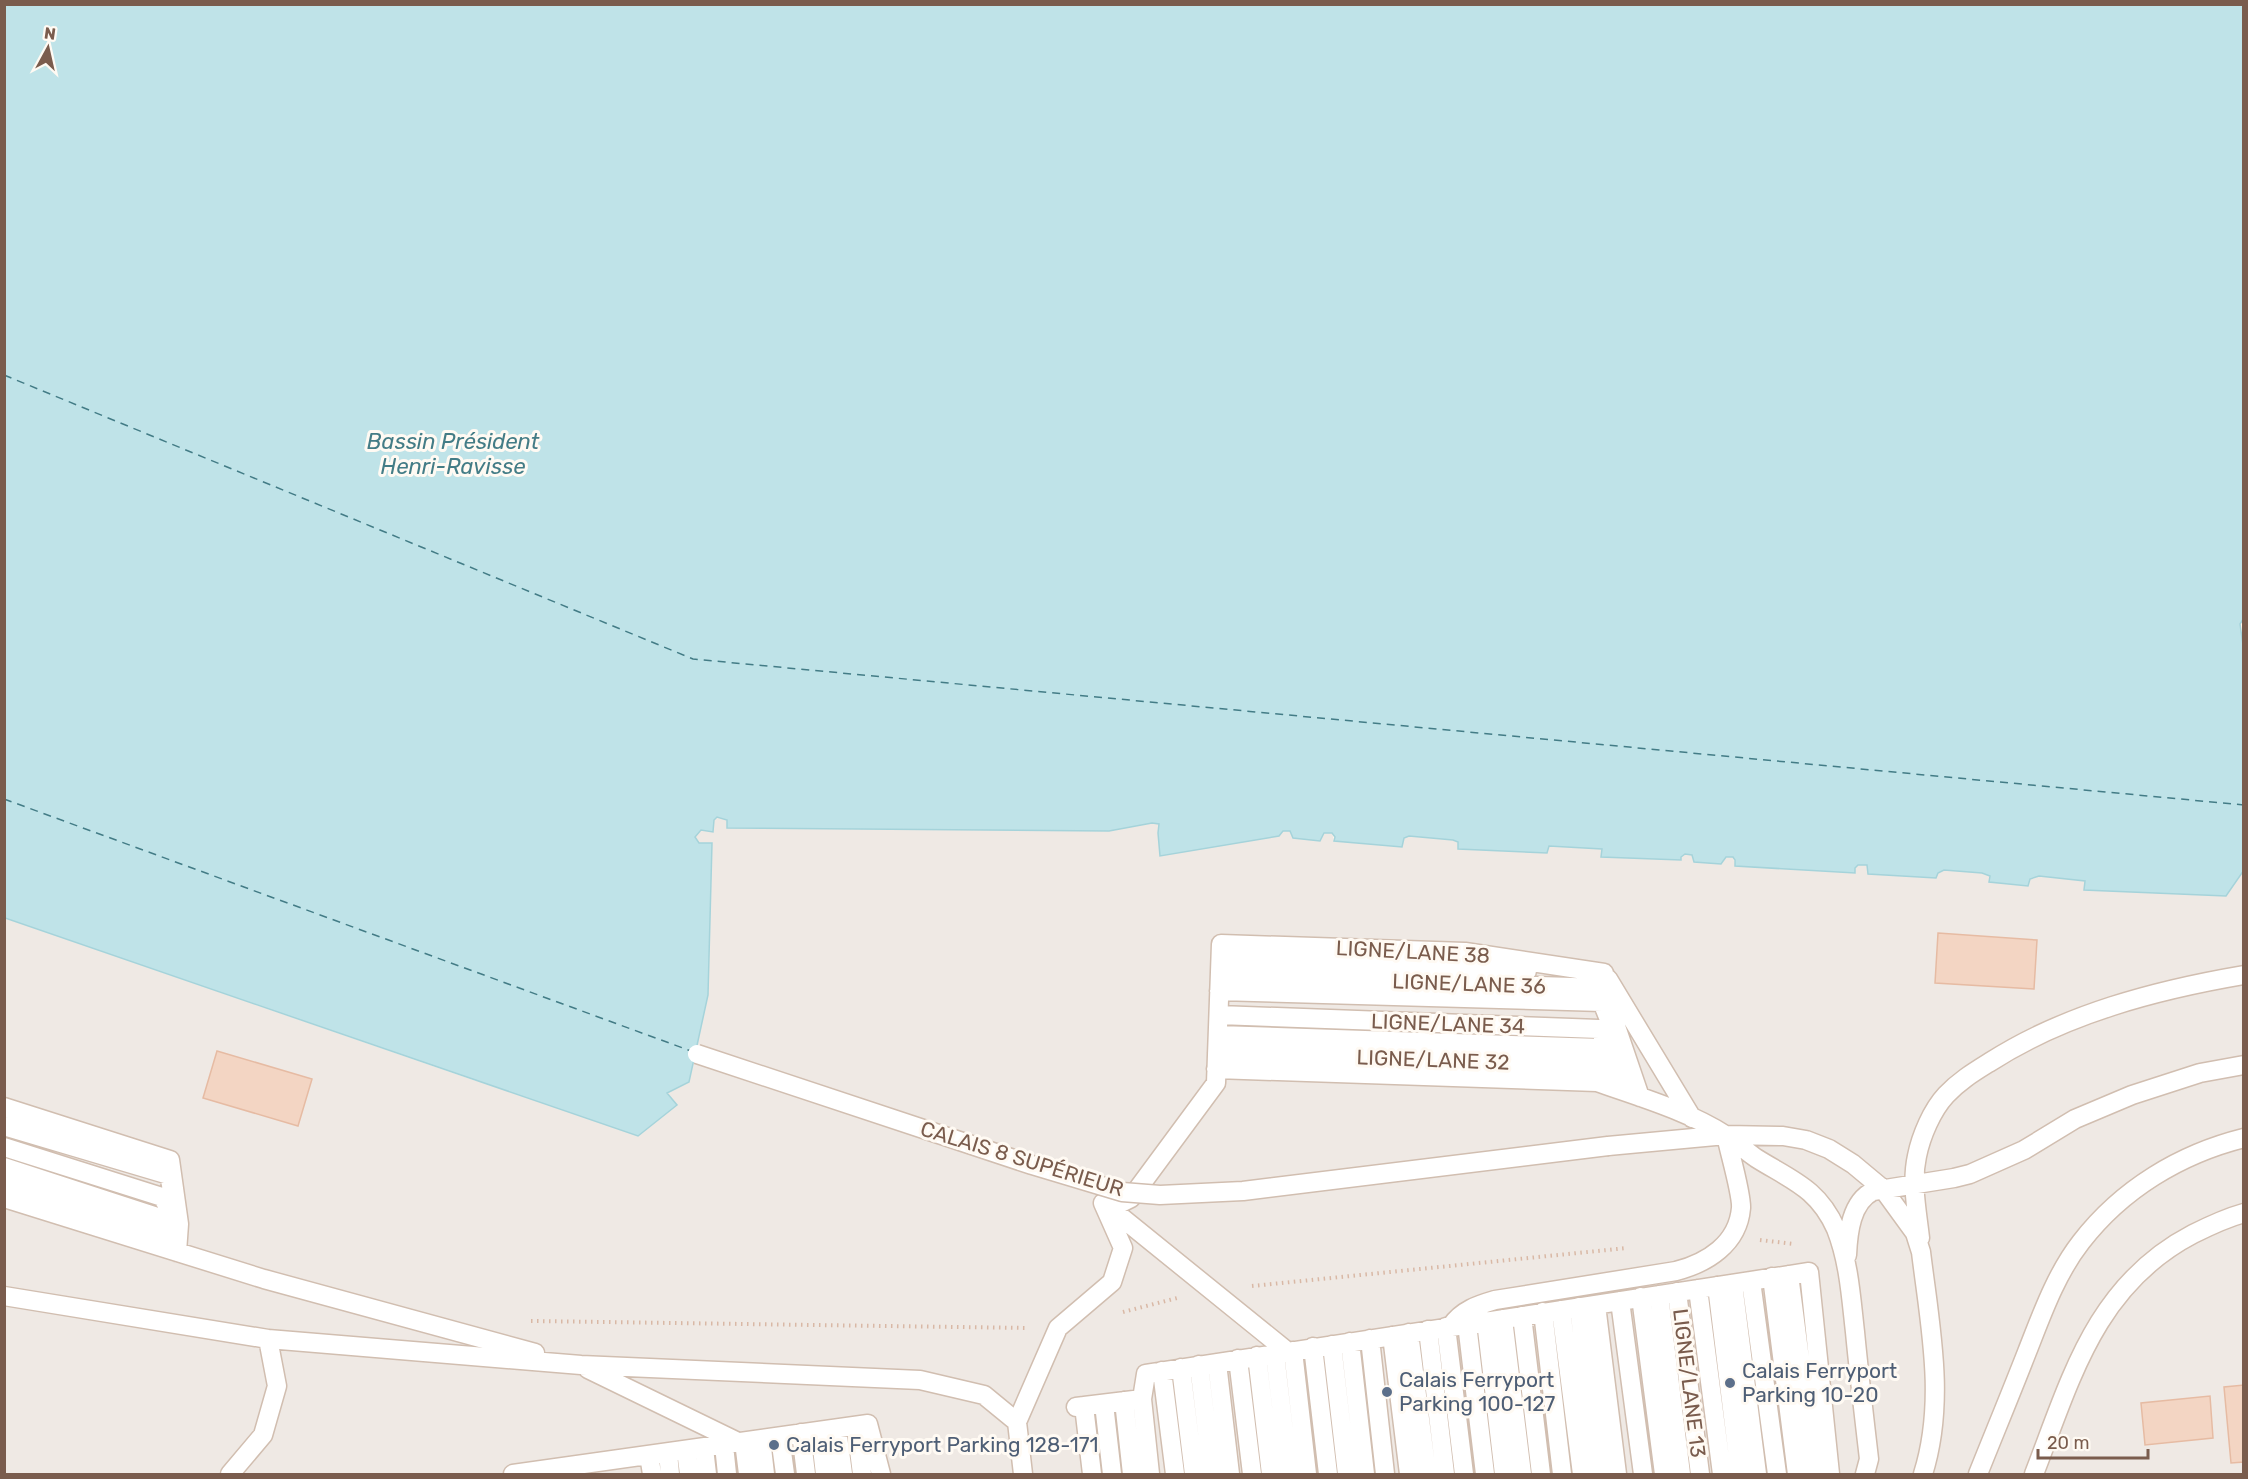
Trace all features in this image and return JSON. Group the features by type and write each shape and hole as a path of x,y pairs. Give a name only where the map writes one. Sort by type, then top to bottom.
{"lane":[{"name":"LIGNE/LANE 38","path":"1220,977 1221,944 1464,952 1604,973"},
{"path":"1103,1203 1121,1203 1131,1198 1216,1083 1220,977 1604,973 1692,1118"},
{"path":"1923,1474 1934,1432 1936,1374 1914,1185 1917,1155 1933,1114 1944,1097 1979,1069 2005,1052 2055,1029 2131,1001 2200,983 2244,975"},
{"name":"LIGNE/LANE 36","path":"1220,977 1603,988 1640,1097"},
{"name":"LIGNE/LANE 34","path":"1219,1015 1599,1029 1640,1097"},
{"path":"1217,1052 1599,1048 1640,1097"},
{"path":"1217,1052 1597,1082 1692,1118 1726,1135 1756,1157 1799,1182 1813,1194 1827,1212 1835,1228 1848,1269"},
{"name":"CALAIS 8 SUPÉRIEUR","path":"697,1054 1032,1165 1122,1192 1160,1195 1243,1191 1608,1146 1726,1135 1783,1136 1806,1140 1829,1149 1853,1164 1883,1189 1908,1222 1921,1251"},
{"path":"1866,1474 1869,1459 1848,1269 1848,1241 1856,1208 1866,1194 1883,1189 1954,1178 1988,1167 2024,1150 2075,1119 2132,1095 2200,1073 2244,1065"},
{"path":"4,1107 170,1160 178,1237"},
{"path":"4,1125 169,1175 178,1237"},
{"path":"1464,1474 1455,1326 1458,1317 1495,1300 1676,1271 1695,1266 1721,1249 1731,1237 1742,1206 1726,1135"},
{"path":"1978,1474 2055,1283 2080,1242 2108,1213 2149,1179 2187,1157 2244,1138"},
{"path":"4,1147 162,1197 178,1237"},
{"path":"4,1167 178,1237 264,1279 581,1365 742,1442 765,1474"},
{"path":"4,1184 178,1237"},
{"path":"4,1198 178,1237"},
{"path":"1023,1474 1017,1422 1058,1328 1112,1282 1123,1248 1103,1203"},
{"path":"1103,1203 1211,1290 1278,1353 1307,1474"},
{"path":"2034,1474 2073,1376 2096,1327 2111,1304 2148,1263 2214,1223 2244,1213"},
{"path":"1132,1474 1133,1400 1146,1374 1809,1272 1830,1474"},
{"path":"1781,1276 1797,1474"},
{"path":"1781,1276 1815,1474"},
{"path":"1751,1281 1777,1474"},
{"path":"1725,1285 1740,1474"},
{"path":"1725,1285 1757,1474"},
{"path":"1698,1289 1722,1474"},
{"name":"LIGNE/LANE 13","path":"1677,1292 1700,1474"},
{"path":"4,1296 268,1339 581,1365 920,1380 984,1395 1017,1422"},
{"path":"1650,1296 1664,1474"},
{"path":"1650,1296 1681,1474"},
{"path":"1620,1300 1643,1474"},
{"path":"1579,1307 1581,1474"},
{"path":"1579,1307 1599,1474"},
{"path":"1579,1307 1617,1474"},
{"path":"1543,1312 1562,1474"},
{"path":"1522,1316 1541,1474"},
{"path":"1494,1320 1504,1474"},
{"path":"1494,1320 1522,1474"},
{"path":"1455,1326 1485,1474"},
{"path":"1428,1330 1445,1474"},
{"path":"1401,1334 1409,1474"},
{"path":"1401,1334 1427,1474"},
{"path":"230,1474 262,1436 277,1386 268,1339"},
{"path":"1370,1339 1385,1474"},
{"path":"1341,1344 1347,1474"},
{"path":"1341,1344 1365,1474"},
{"path":"1313,1347 1328,1474"},
{"path":"1271,1474 1278,1353"},
{"path":"1278,1353 1289,1474"},
{"path":"1238,1359 1252,1474"},
{"path":"1194,1474 1199,1366"},
{"path":"1199,1366 1212,1474"},
{"path":"1199,1366 1230,1474"},
{"path":"1162,1371 1175,1474"},
{"path":"1092,1474 1080,1407 1133,1400"},
{"path":"1133,1400 1150,1474"},
{"path":"1104,1404 1112,1474"},
{"path":"524,1474 625,1467 649,1455 868,1424 881,1474"},
{"path":"856,1426 861,1474"},
{"path":"825,1474 829,1430"},
{"path":"829,1430 843,1474"},
{"path":"801,1433 806,1474"},
{"path":"780,1437 785,1474"},
{"path":"727,1474 742,1442"},
{"path":"742,1442 748,1474"},
{"path":"689,1474 695,1449"},
{"path":"695,1449 707,1474"},
{"path":"668,1453 670,1474"},
{"path":"649,1455 652,1474"}],"path":[{"path":"1731,1237 1800,1245"},
{"path":"1113,1314 1211,1290 1636,1247"},
{"path":"520,1321 1058,1328"}],"shaded area":[{"path":"717,817 727,820 727,828 1109,831 1152,823 1159,824 1160,856 1278,836 1283,831 1290,831 1293,838 1320,840 1324,833 1332,833 1334,841 1402,847 1404,838 1409,836 1453,840 1458,842 1458,848 1547,853 1548,846 1602,849 1601,856 1681,860 1685,854 1692,855 1694,861 1733,857 1735,865 1855,873 1858,865 1867,865 1868,873 1938,873 1944,870 1982,873 1991,876 1990,882 2027,886 2030,879 2039,876 2085,881 2084,890 2226,896 2243,870 2243,1474 5,1474 5,918 476,1081 677,1105 667,1093 708,995 712,844 699,843 694,837"}],"water":[{"name":"Bassin Président Henri-Ravisse","path":"5,5 2243,5 2244,618 2240,624 2244,652 2244,870 2226,896 2084,890 2085,881 2039,876 2030,879 2028,886 1989,882 1990,876 1982,873 1944,870 1938,873 1936,878 1868,874 1867,865 1858,865 1855,873 1735,866 1733,857 1726,857 1721,864 1694,862 1692,855 1685,854 1681,860 1601,857 1602,849 1549,846 1547,853 1458,849 1458,842 1453,840 1409,836 1404,838 1402,847 1334,841 1335,837 1332,833 1324,833 1320,841 1293,838 1290,831 1283,831 1279,836 1160,856 1159,824 1152,823 1109,831 727,828 727,820 717,817 714,820 713,832 701,830 695,837 699,843 712,843 708,995 689,1082 667,1093 677,1105 638,1136 5,918"}],"building":[{"path":"1938,933 2037,940 2034,989 1935,983"},
{"path":"217,1051 312,1079 298,1126 203,1098"},
{"path":"2244,1385 2244,1462 2231,1463 2224,1387"},
{"path":"2210,1396 2213,1438 2145,1445 2141,1403"}],"ferry route":[{"path":"4,375 693,659 2244,805"},
{"path":"4,799 691,1051"}],"place":[{"name":"Calais Ferryport Parking 10-20","path":"1730,1383"},
{"name":"Calais Ferryport Parking 100-127","path":"1387,1392"},
{"name":"Calais Ferryport Parking 128-171","path":"774,1445"}]}
